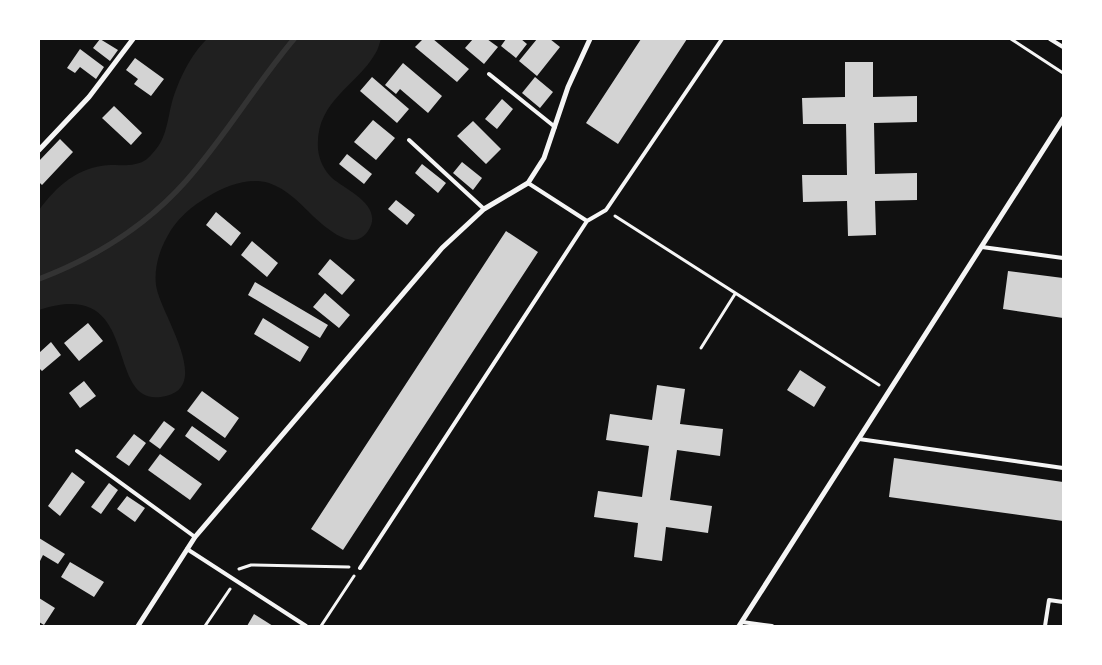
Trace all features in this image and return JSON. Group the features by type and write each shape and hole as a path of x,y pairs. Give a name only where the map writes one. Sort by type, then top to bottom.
{"street":[{"path":"39,150 89,97 133,39"},
{"path":"138,626 195,537 442,248 484,210 528,183 544,158 568,87 590,39"},
{"path":"741,624 1063,119"}],"lane":[{"path":"360,568 587,221 606,210 722,39"},
{"path":"1050,39 1063,48"},
{"path":"489,74 555,127"},
{"path":"408,140 484,210"},
{"path":"528,183 587,221"},
{"path":"982,247 1063,258"},
{"path":"859,440 1063,468"},
{"path":"77,451 195,537"},
{"path":"187,549 306,626"},
{"path":"1045,626 1049,600 1063,602"},
{"path":"741,624 772,626"}],"path":[{"path":"1011,39 1063,73"},
{"path":"606,210 735,294 890,391"},
{"path":"701,348 735,294"},
{"path":"224,573 251,565 360,568"},
{"path":"322,626 360,568"},
{"path":"205,626 236,580"}],"shaded area":[{"path":"207,39 381,39 376,52 367,66 338,96 323,119 319,132 318,149 324,168 332,178 354,193 368,206 372,214 372,222 368,231 360,238 351,240 340,236 329,230 285,191 261,181 238,183 209,196 197,204 175,224 159,254 156,266 156,285 159,297 180,346 185,378 179,389 166,396 146,395 134,384 109,326 95,310 73,304 39,310 39,210 53,193 78,174 98,167 143,162 154,152 165,133 172,102 181,77 190,60"}],"building":[{"path":"100,39 118,50 110,61 93,48"},
{"path":"423,39 433,39 469,69 457,82 415,47"},
{"path":"473,39 487,39 498,47 484,64 465,48"},
{"path":"506,39 521,39 527,44 516,58 501,46"},
{"path":"537,39 550,39 560,47 537,76 519,61"},
{"path":"641,39 687,39 618,144 586,123"},
{"path":"80,49 104,67 96,79 80,67 75,73 67,68"},
{"path":"135,58 164,79 151,96 134,84 138,79 126,70"},
{"path":"845,62 873,62 873,97 917,96 917,122 874,123 875,174 917,173 917,200 875,201 876,235 848,236 847,201 803,202 802,175 847,175 846,124 803,124 802,98 845,97"},
{"path":"403,63 442,96 428,113 400,89 396,94 385,85"},
{"path":"372,77 409,109 397,123 360,91"},
{"path":"535,77 553,92 540,108 522,93"},
{"path":"502,99 513,109 497,129 485,119"},
{"path":"114,106 142,133 131,145 102,118"},
{"path":"373,120 395,138 376,160 354,142"},
{"path":"473,121 501,149 486,164 457,136"},
{"path":"60,139 73,152 42,185 39,182 39,161"},
{"path":"347,154 372,174 364,184 339,164"},
{"path":"462,162 482,178 473,190 453,173"},
{"path":"422,164 446,183 438,193 415,173"},
{"path":"396,200 415,215 407,225 388,209"},
{"path":"216,212 241,233 231,246 206,225"},
{"path":"506,231 538,252 343,550 311,529"},
{"path":"252,241 278,263 267,277 241,255"},
{"path":"330,259 355,280 342,295 318,274"},
{"path":"1008,271 1063,278 1063,318 1003,309"},
{"path":"255,282 328,325 320,338 248,295"},
{"path":"325,293 350,315 339,328 313,307"},
{"path":"263,318 309,347 300,362 254,334"},
{"path":"88,323 103,341 79,361 64,343"},
{"path":"51,342 61,355 42,371 39,368 39,353"},
{"path":"800,370 826,387 814,407 787,390"},
{"path":"84,381 96,396 80,408 69,393"},
{"path":"657,385 685,389 680,424 723,429 720,456 677,450 670,500 712,506 708,533 666,527 662,561 634,557 638,523 594,517 598,491 642,497 649,446 606,440 610,414 652,420"},
{"path":"202,391 239,418 225,438 187,411"},
{"path":"164,421 175,429 160,449 149,441"},
{"path":"192,426 227,451 219,461 185,436"},
{"path":"134,434 146,443 129,466 116,457"},
{"path":"160,454 202,484 190,500 148,470"},
{"path":"894,458 1063,482 1063,521 889,497"},
{"path":"72,472 85,482 60,516 48,506"},
{"path":"109,483 118,490 101,514 91,507"},
{"path":"127,496 145,508 135,522 117,509"},
{"path":"39,538 65,554 58,564 43,555 39,563"},
{"path":"70,562 104,582 94,597 61,577"},
{"path":"39,598 55,608 44,625 39,622"},
{"path":"254,614 273,626 247,626"}],"waterway":[{"path":"39,279 99,251 136,226 170,197 214,147 294,39"}]}
